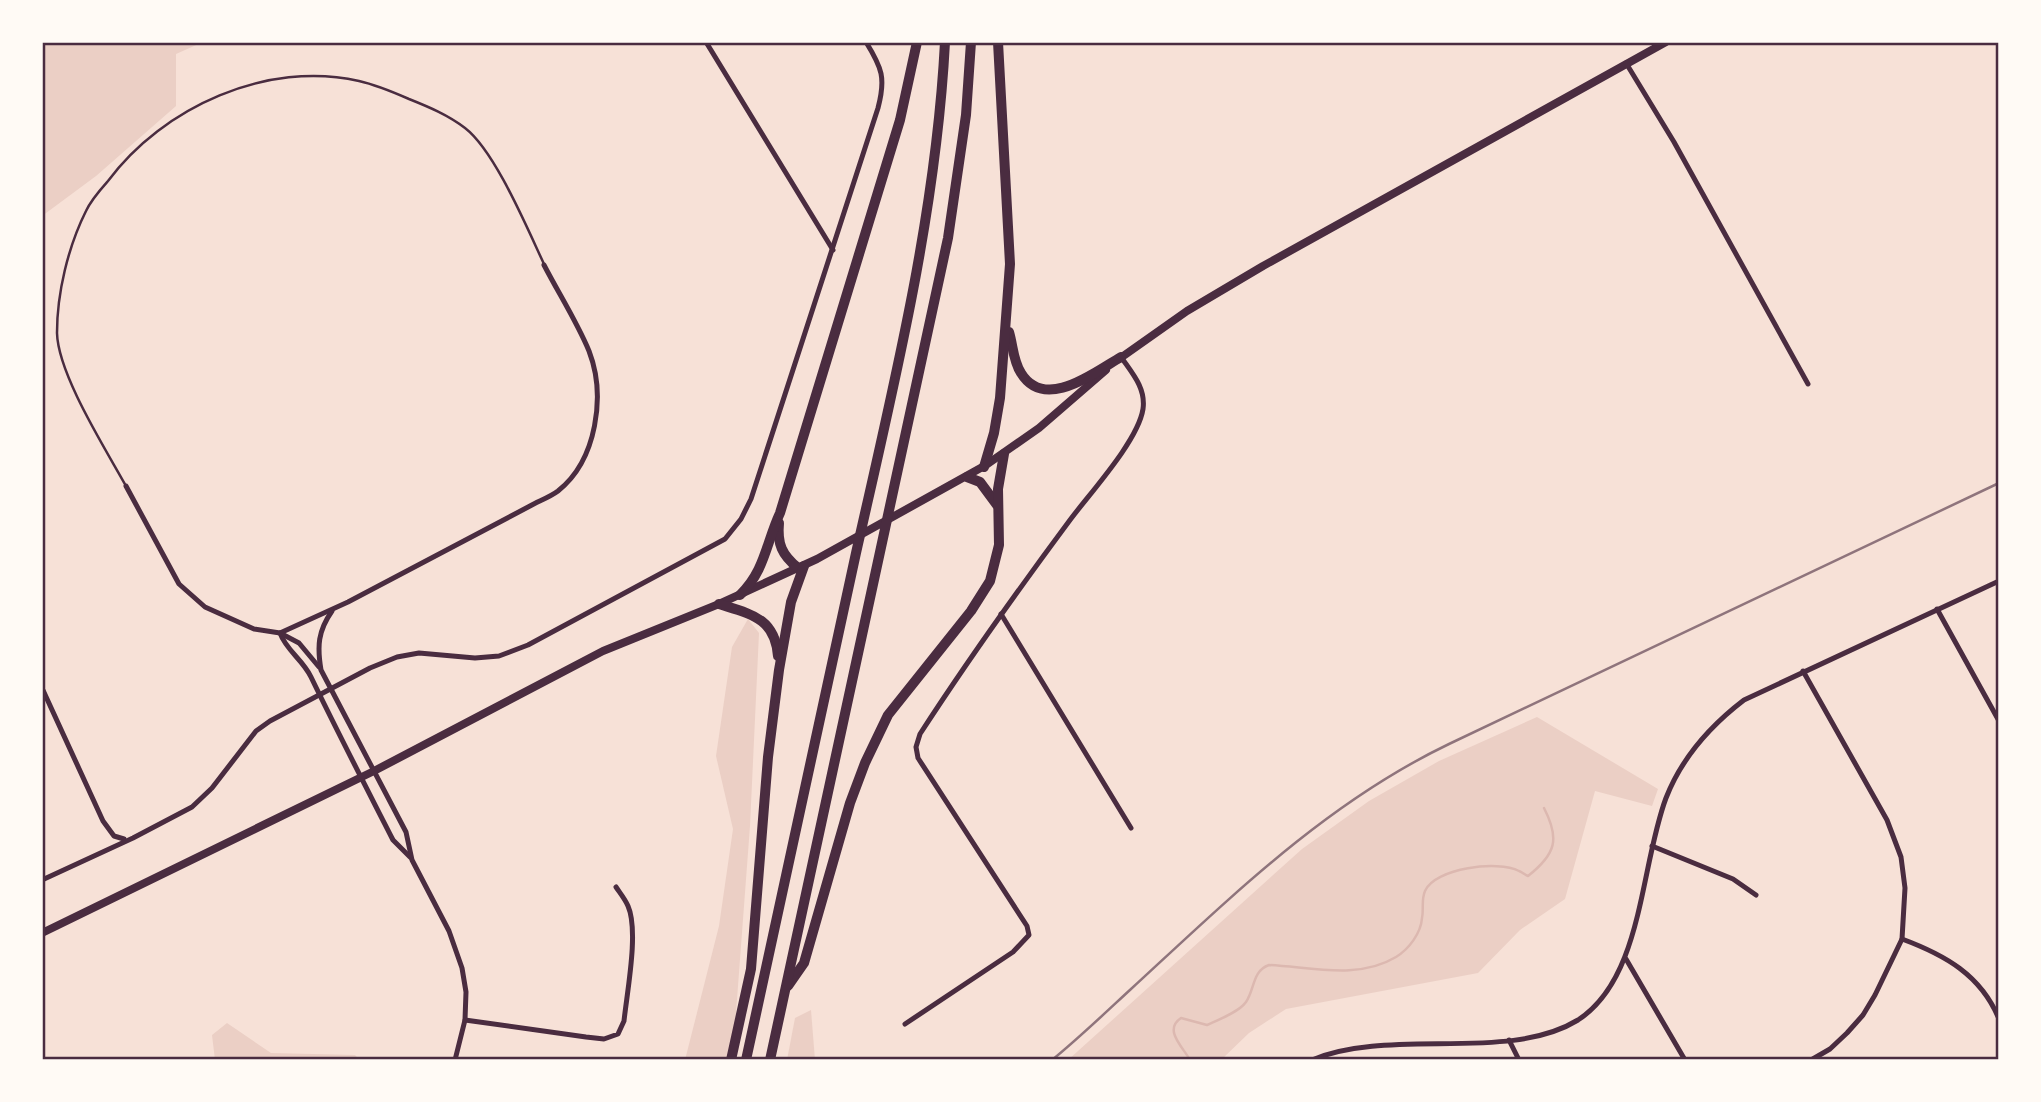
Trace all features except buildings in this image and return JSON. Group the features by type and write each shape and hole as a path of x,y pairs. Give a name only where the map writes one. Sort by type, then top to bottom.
{"highway":[{"path":"740,594 752,583 760,570 780,513 900,120 917,42"},
{"path":"746,1060 811,751 907,321 929,196 945,42"},
{"path":"770,1060 946,250 966,115 971,42"},
{"path":"984,467 1000,398 1010,264 998,42"},
{"path":"1007,326 1021,373 1037,387 1063,389 1121,357"},
{"path":"785,991 804,963 850,803 888,715 987,587 999,545 998,484 1004,454"},
{"path":"967,477 980,482 998,507"},
{"path":"731,1060 751,969 768,757 779,670 791,602 801,567 788,559 779,544 780,513"},
{"path":"719,604 751,614 771,629 777,643 779,670"}],"main road":[{"path":"42,933 361,778 603,651 801,567 937,494 1004,454 1039,428 1121,357 1187,311 1666,42"}],"street":[{"path":"706,42 833,250"},
{"path":"42,880 192,807 212,788 256,731 330,689 397,657 419,653 475,658 508,654 724,539 741,519 751,499 883,91 884,78 881,69 866,42"},
{"path":"1626,63 1674,142 1808,384"},
{"path":"280,633 334,609 559,490 577,468 587,449 596,419 597,377 589,351 544,265"},
{"path":"905,1024 1013,952 1029,935 1027,926 918,758 916,747 920,734 1001,614 1138,424 1144,397 1140,385 1121,357"},
{"path":"126,486 179,584 205,607 254,629 280,633 299,643 321,670 407,832 412,860"},
{"path":"1312,1060 1339,1052 1373,1047 1509,1040 1560,1029 1578,1019 1605,995 1626,959 1652,846 1666,799 1674,779 1701,738 1744,700 1999,581"},
{"path":"321,670 318,643 323,625 334,609"},
{"path":"1937,609 1999,721"},
{"path":"1001,614 1131,828"},
{"path":"280,633 287,648 304,664 393,839 412,860 455,946 466,992 465,1020 454,1060"},
{"path":"1803,671 1887,820 1901,857 1905,888 1902,939 1887,974 1863,1015 1830,1049 1811,1060"},
{"path":"42,688 103,821 114,836 127,839"},
{"path":"1652,846 1733,878 1756,895"},
{"path":"465,1020 604,1039 618,1034 624,1021 632,919 628,905 616,887"},
{"path":"1902,939 1933,951 1965,970 1987,997 1999,1019"},
{"path":"1626,959 1685,1060"},
{"path":"1509,1040 1519,1060"}],"lane":[{"path":"126,486 64,369 57,334 69,252 87,208 119,166 156,131 206,100 280,79 324,77 358,81 383,88 437,110 465,128 489,156 544,265"}],"shaded area":[{"path":"42,42 203,42 176,54 176,106 96,176 42,216"},
{"path":"748,619 759,633 750,826 735,1026 728,1060 685,1060 719,926 733,829 716,756 732,647"},
{"path":"1537,717 1658,789 1652,806 1595,791 1565,899 1520,930 1478,973 1286,1009 1249,1033 1221,1060 1068,1060 1302,849 1369,801 1439,761"},
{"path":"811,1010 815,1060 787,1060 795,1018"},
{"path":"227,1023 271,1053 355,1055 360,1060 215,1060 212,1035"}],"waterway":[{"path":"1190,1060 1176,1039 1176,1023 1181,1018 1207,1025 1243,1006 1260,971 1269,965 1350,970 1381,964 1401,954 1414,940 1421,924 1425,891 1441,877 1483,866 1509,868 1528,876 1545,860 1553,845 1552,829 1544,808"}],"railway":[{"path":"1052,1060 1281,854 1361,794 1449,744 1999,483"}]}
